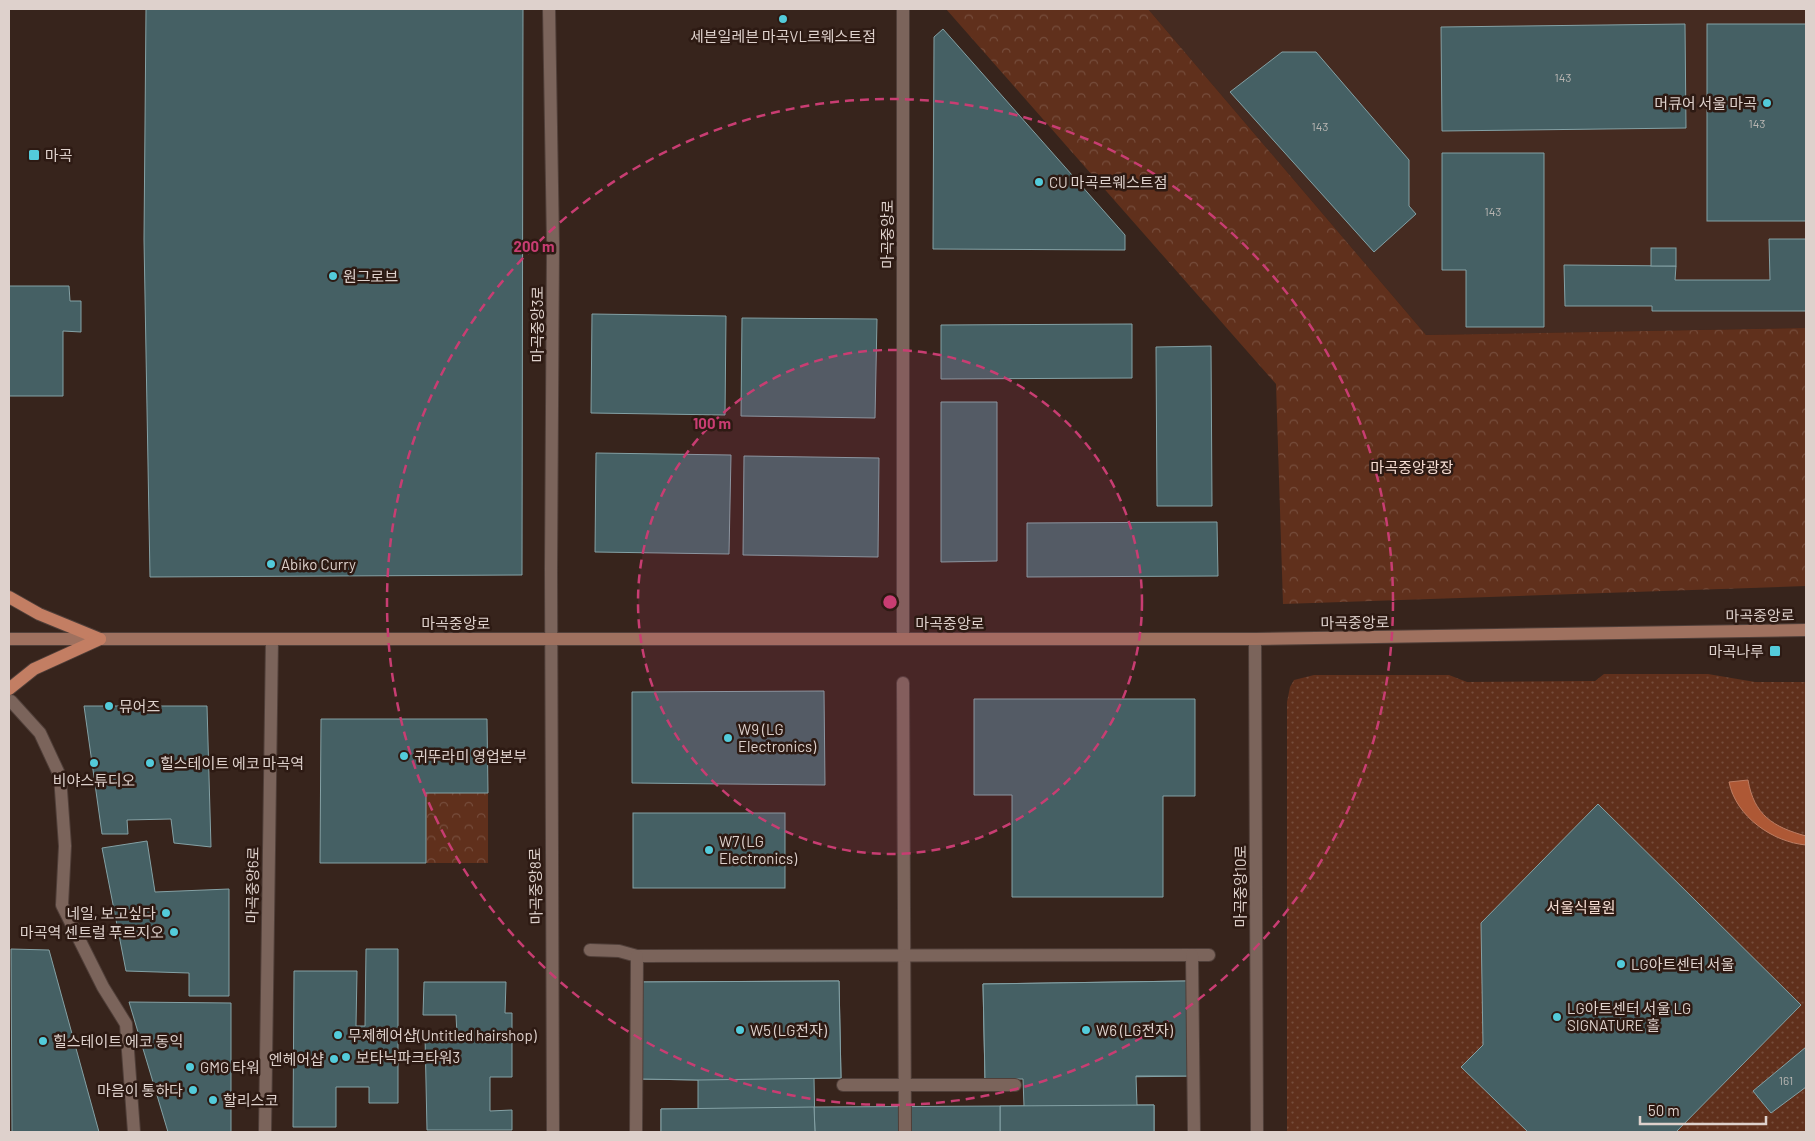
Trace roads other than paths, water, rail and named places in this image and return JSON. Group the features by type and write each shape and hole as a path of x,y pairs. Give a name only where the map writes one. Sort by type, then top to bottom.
{"main road":[{"path":"9,597 39,614 100,639"},
{"name":"마곡중앙로","path":"9,639 1255,639 1806,630"},
{"path":"10,695 34,669 100,639"}],"street":[{"name":"마곡중앙3로","path":"549,9 554,244 551,640"},
{"name":"마곡중앙로","path":"903,9 904,639"},
{"name":"마곡중앙6로","path":"265,1132 272,639"},
{"name":"마곡중앙10로","path":"1255,639 1257,1132"},
{"name":"마곡중앙8로","path":"551,640 552,1132"},
{"path":"903,683 906,956 905,1132"},
{"path":"10,695 40,733 60,776 65,846 62,905 103,987 126,1024 134,1132"},
{"path":"590,950 619,951 637,956 1209,955"},
{"path":"1192,955 1194,1132"},
{"path":"636,1132 637,956"},
{"path":"843,1085 1015,1085"}],"place":[{"name":"세븐일레븐 마곡VL르웨스트점","path":"783,19"},
{"name":"머큐어 서울 마곡","path":"1767,103"},
{"name":"마곡","path":"34,155"},
{"name":"CU 마곡르웨스트점","path":"1039,182"},
{"name":"원그로브","path":"333,276"},
{"name":"Abiko Curry","path":"271,564"},
{"name":"마곡나루","path":"1775,651"},
{"name":"뮤어즈","path":"109,706"},
{"name":"W9 (LG Electronics)","path":"728,738"},
{"name":"귀뚜라미 영업본부","path":"404,756"},
{"name":"비야스튜디오","path":"94,763"},
{"name":"힐스테이트 에코 마곡역","path":"150,763"},
{"name":"W7 (LG Electronics)","path":"709,850"},
{"name":"네일, 보고싶다","path":"166,913"},
{"name":"마곡역 센트럴 푸르지오","path":"174,932"},
{"name":"LG아트센터 서울","path":"1621,964"},
{"name":"LG아트센터 서울 LG SIGNATURE 홀","path":"1557,1017"},
{"name":"W5 (LG전자)","path":"740,1030"},
{"name":"W6 (LG전자)","path":"1086,1030"},
{"name":"무제헤어샵(Untitled hairshop)","path":"338,1035"},
{"name":"힐스테이트 에코 동익","path":"43,1041"},
{"name":"보타닉파크타워3","path":"346,1057"},
{"name":"엔헤어샵","path":"334,1059"},
{"name":"GMG 타워","path":"190,1067"},
{"name":"마음이 통하다","path":"193,1090"},
{"name":"할리스코","path":"213,1100"}],"park label":[{"name":"마곡중앙광장","path":"1412,467"},
{"name":"서울식물원","path":"1581,907"}]}
